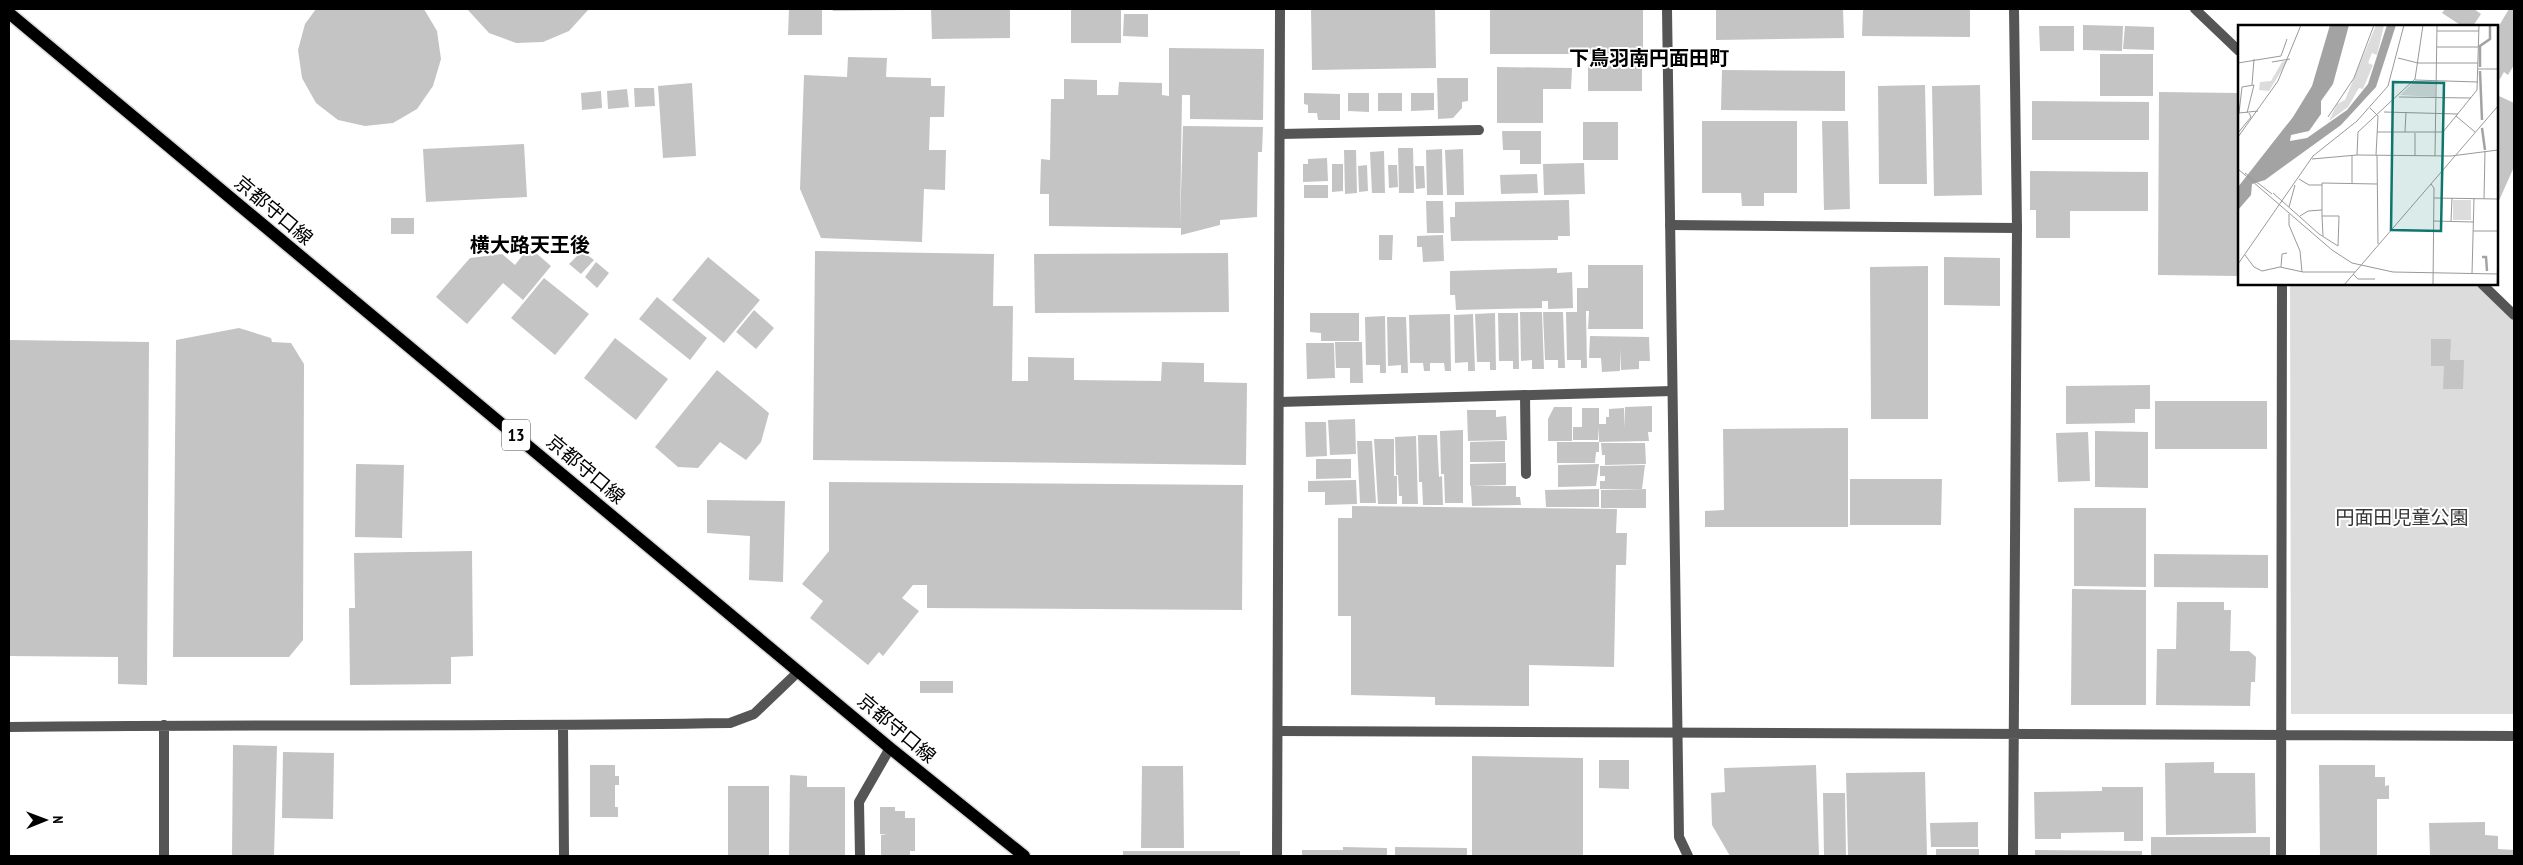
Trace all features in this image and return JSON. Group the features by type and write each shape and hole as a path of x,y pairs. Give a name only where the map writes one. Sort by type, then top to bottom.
{"main road":[{"name":"京都守口線","path":"9,13 890,748 1024,856"}],"street":[{"path":"1277,856 1280,9"},
{"path":"1667,9 1679,837 1688,856"},
{"path":"2013,856 2017,228 2014,9"},
{"path":"2195,9 2238,50"},
{"path":"1280,134 1480,130"},
{"path":"1670,225 2017,228"},
{"path":"2281,856 2282,285"},
{"path":"2483,285 2514,315"},
{"path":"1279,402 1672,391"},
{"path":"1525,395 1526,474"},
{"path":"9,727 164,725 564,726 730,723 754,714 799,671"},
{"path":"164,725 164,856"},
{"path":"564,726 564,856"},
{"path":"1278,730 2514,736"},
{"path":"860,856 859,802 890,748"}],"green space":[{"name":"円面田児童公園","path":"2290,285 2476,285 2514,321 2514,714 2291,714"}],"building":[{"path":"316,9 424,9 437,31 441,59 433,86 417,109 393,123 365,126 338,120 316,103 302,78 298,50 305,24"},
{"path":"467,9 589,9 569,31 543,42 516,43 489,33"},
{"path":"789,9 822,9 822,35 788,35"},
{"path":"832,9 910,9 910,10 833,11"},
{"path":"931,9 1010,9 1010,38 932,39"},
{"path":"1311,9 1435,9 1436,68 1312,70"},
{"path":"1490,9 1643,9 1643,54 1490,54"},
{"path":"1716,9 1843,9 1844,38 1716,40"},
{"path":"1863,9 1970,9 1970,37 1862,36"},
{"path":"2445,9 2474,9 2481,14 2474,25 2460,25 2442,13"},
{"path":"2509,9 2514,9 2514,65 2508,75 2504,72 2498,82 2498,27"},
{"path":"1071,10 1121,10 1121,43 1071,43"},
{"path":"1124,14 1148,14 1148,37 1123,36"},
{"path":"2083,25 2123,26 2122,51 2083,50"},
{"path":"2039,26 2074,26 2074,51 2040,51"},
{"path":"2125,26 2154,27 2154,50 2123,49"},
{"path":"1169,48 1264,49 1263,120 1190,119 1190,95 1182,95 1180,226 1183,126 1263,127 1262,152 1258,152 1257,217 1220,220 1220,225 1181,235 1181,228 1049,226 1049,194 1040,194 1041,159 1050,160 1051,99 1064,99 1064,79 1097,80 1097,95 1118,95 1119,82 1162,83 1162,95 1169,96"},
{"path":"2100,54 2153,54 2153,96 2100,96"},
{"path":"848,57 887,58 886,77 931,78 931,86 945,86 944,117 930,117 929,150 946,150 945,190 924,189 922,242 821,238 800,189 804,75 847,77"},
{"path":"1588,66 1642,66 1642,91 1588,91"},
{"path":"1497,67 1572,68 1571,89 1543,89 1543,123 1497,123"},
{"path":"1722,70 1845,71 1845,111 1721,110"},
{"path":"1437,78 1468,78 1468,101 1462,102 1462,108 1453,118 1438,119"},
{"path":"692,83 696,156 663,158 658,86"},
{"path":"1925,85 1927,184 1879,184 1878,86"},
{"path":"1980,85 1982,195 1934,196 1932,86"},
{"path":"634,88 654,88 655,106 635,107"},
{"path":"627,89 629,107 608,109 607,91"},
{"path":"601,91 602,108 582,110 581,93"},
{"path":"2159,92 2238,93 2238,276 2158,275"},
{"path":"1304,93 1340,94 1340,120 1318,120 1317,113 1308,113 1308,105 1304,104"},
{"path":"1348,93 1369,93 1369,112 1348,111"},
{"path":"1378,93 1402,93 1402,111 1378,111"},
{"path":"1411,93 1434,93 1434,110 1411,111"},
{"path":"2498,95 2514,103 2514,167 2498,203"},
{"path":"2032,101 2149,102 2149,140 2032,140"},
{"path":"1702,121 1797,121 1797,193 1764,193 1764,206 1742,206 1741,193 1702,193"},
{"path":"1822,121 1848,121 1850,209 1824,210"},
{"path":"1583,122 1618,122 1618,160 1583,160"},
{"path":"1502,131 1541,131 1541,164 1520,164 1520,150 1503,150"},
{"path":"524,144 527,197 426,202 423,149"},
{"path":"1398,148 1413,148 1414,193 1399,193"},
{"path":"1442,149 1443,195 1427,195 1426,150"},
{"path":"1463,149 1464,195 1447,195 1445,150"},
{"path":"1344,150 1356,150 1357,193 1345,194"},
{"path":"1384,151 1385,193 1372,193 1370,152"},
{"path":"1327,158 1328,181 1303,182 1303,164 1308,164 1308,159"},
{"path":"1584,163 1585,194 1544,195 1543,164"},
{"path":"1332,164 1343,164 1343,191 1332,192"},
{"path":"1367,165 1368,191 1359,192 1358,166"},
{"path":"1388,165 1397,165 1398,187 1389,188"},
{"path":"1415,166 1424,166 1425,188 1416,189"},
{"path":"2030,171 2148,172 2148,211 2070,211 2070,238 2036,238 2036,210 2030,210"},
{"path":"1537,174 1538,193 1501,194 1500,175"},
{"path":"1304,185 1328,185 1328,198 1304,198"},
{"path":"1569,200 1570,236 1558,236 1558,240 1451,241 1450,217 1455,217 1455,202"},
{"path":"1426,201 1443,201 1444,233 1427,233"},
{"path":"391,218 414,218 414,234 391,234"},
{"path":"1379,235 1393,235 1392,260 1379,260"},
{"path":"1443,235 1444,261 1423,262 1422,247 1417,247 1417,236"},
{"path":"529,247 551,266 523,300 503,283 467,324 436,297 470,258 502,254 515,265"},
{"path":"582,251 594,260 581,274 569,264"},
{"path":"815,251 994,254 993,306 1013,306 1012,381 1028,381 1028,357 1074,358 1074,380 1161,381 1162,362 1204,363 1204,382 1247,383 1246,465 813,460"},
{"path":"1228,253 1229,312 1035,313 1034,254"},
{"path":"708,257 760,300 724,343 672,300"},
{"path":"1944,257 2000,258 2000,306 1944,305"},
{"path":"596,262 609,273 597,288 585,277"},
{"path":"1588,265 1643,265 1643,329 1588,329 1589,311 1586,311 1587,368 1581,368 1581,360 1567,360 1566,312 1577,312 1577,288 1588,288"},
{"path":"1928,266 1928,419 1871,419 1870,267"},
{"path":"1557,268 1557,273 1572,272 1573,308 1548,309 1548,301 1542,301 1542,308 1456,310 1455,295 1450,295 1450,271"},
{"path":"544,278 589,314 555,355 511,318"},
{"path":"657,297 707,338 690,360 639,319"},
{"path":"754,310 774,328 756,349 736,332"},
{"path":"1520,312 1542,312 1544,369 1532,369 1532,360 1521,361"},
{"path":"1543,312 1563,312 1565,368 1558,368 1558,360 1545,360"},
{"path":"1310,313 1359,313 1359,341 1321,341 1321,333 1310,332"},
{"path":"1495,313 1496,370 1490,370 1490,362 1477,362 1475,314"},
{"path":"1498,313 1518,313 1519,369 1513,369 1513,361 1499,361"},
{"path":"1450,314 1451,371 1445,371 1444,363 1430,363 1430,371 1424,371 1423,363 1410,363 1409,315"},
{"path":"1473,314 1475,371 1468,371 1468,362 1455,363 1454,315"},
{"path":"1385,316 1386,373 1380,373 1380,365 1366,365 1365,317"},
{"path":"1387,317 1406,317 1408,373 1401,373 1401,365 1388,366"},
{"path":"239,328 271,338 272,342 291,343 304,364 303,640 289,657 173,657 176,340"},
{"path":"1590,336 1649,337 1650,361 1639,361 1639,369 1621,370 1620,349 1620,371 1602,372 1601,358 1589,358"},
{"path":"615,338 668,379 636,420 584,378"},
{"path":"2431,339 2451,339 2450,360 2464,360 2463,389 2443,389 2444,366 2431,366"},
{"path":"9,340 149,342 147,685 118,684 118,657 9,656"},
{"path":"1335,342 1362,342 1363,383 1350,383 1350,368 1336,368"},
{"path":"1306,343 1334,343 1335,378 1307,379"},
{"path":"717,370 769,413 761,442 746,460 720,442 698,468 678,467 655,447"},
{"path":"2150,385 2150,409 2135,409 2135,423 2066,424 2066,386"},
{"path":"2155,401 2267,401 2267,449 2155,449"},
{"path":"1652,406 1652,432 1648,432 1649,441 1599,442 1599,427 1598,440 1573,440 1573,427 1582,427 1582,408 1599,408 1599,424 1606,424 1606,417 1609,417 1609,409 1624,408 1625,429 1625,407"},
{"path":"1554,407 1572,407 1572,441 1548,441 1548,419"},
{"path":"1467,410 1496,410 1496,417 1506,416 1507,440 1468,441"},
{"path":"1355,419 1356,454 1330,455 1328,420"},
{"path":"1305,422 1326,422 1327,456 1306,457"},
{"path":"1848,428 1848,527 1705,527 1705,511 1724,510 1723,429"},
{"path":"1463,430 1463,503 1445,503 1444,474 1441,474 1440,431"},
{"path":"2095,431 2148,432 2148,488 2095,487"},
{"path":"2088,432 2090,481 2058,482 2056,433"},
{"path":"1418,435 1437,435 1439,477 1442,476 1443,505 1423,505 1422,482 1419,482"},
{"path":"1416,436 1418,504 1402,504 1402,496 1399,496 1398,475 1396,475 1395,437"},
{"path":"1374,439 1394,439 1394,476 1397,476 1397,504 1378,504"},
{"path":"1357,441 1372,441 1376,503 1360,503"},
{"path":"1505,441 1505,462 1470,462 1470,442"},
{"path":"1557,442 1599,442 1599,452 1596,452 1595,463 1557,463"},
{"path":"1601,443 1645,443 1646,464 1605,465 1605,455 1602,455"},
{"path":"1316,459 1351,459 1351,478 1316,479"},
{"path":"1506,463 1506,485 1470,486 1470,464"},
{"path":"356,464 404,465 402,538 355,537"},
{"path":"1599,464 1596,486 1558,487 1558,465"},
{"path":"1645,465 1642,489 1600,489 1600,481 1605,481 1605,476 1600,476 1600,466"},
{"path":"1850,479 1942,479 1941,525 1850,525"},
{"path":"1356,480 1357,504 1325,505 1325,492 1308,492 1308,481"},
{"path":"829,482 1243,485 1242,610 927,608 927,585 913,585 902,598 919,611 883,656 879,652 868,665 810,618 823,601 802,584 829,551"},
{"path":"1471,486 1516,486 1516,497 1520,497 1521,505 1472,506"},
{"path":"1599,489 1599,507 1546,507 1545,490"},
{"path":"1646,489 1646,508 1601,508 1601,490"},
{"path":"707,500 785,501 783,582 749,580 750,536 707,533"},
{"path":"1352,506 1617,509 1616,533 1627,533 1626,565 1616,565 1614,667 1529,665 1529,706 1435,705 1435,697 1351,695 1351,616 1338,616 1338,518 1352,518"},
{"path":"2074,508 2146,508 2146,587 2074,586"},
{"path":"472,551 473,656 451,657 451,684 350,685 349,608 355,608 354,553"},
{"path":"2154,554 2268,555 2268,588 2154,587"},
{"path":"2072,589 2146,590 2146,705 2071,705"},
{"path":"2177,602 2224,602 2224,610 2231,610 2230,651 2249,651 2256,657 2255,682 2251,682 2250,706 2156,705 2157,649 2176,649"},
{"path":"920,681 953,681 953,693 920,693"},
{"path":"233,745 277,746 274,856 232,856"},
{"path":"283,752 334,753 333,819 282,818"},
{"path":"1472,756 1583,758 1583,856 1472,856"},
{"path":"1599,760 1629,760 1629,789 1599,788"},
{"path":"2214,762 2214,773 2255,773 2256,833 2166,835 2165,763"},
{"path":"590,765 615,765 615,776 619,776 619,785 615,785 615,807 618,807 618,817 590,817"},
{"path":"1816,765 1819,856 1730,856 1712,825 1711,793 1725,792 1724,768"},
{"path":"2319,765 2375,765 2375,777 2385,777 2385,786 2389,785 2389,799 2377,799 2377,856 2320,856"},
{"path":"1142,766 1183,766 1184,848 1141,848"},
{"path":"1925,772 1927,856 1848,856 1846,773"},
{"path":"790,775 807,776 807,787 845,787 845,856 789,856"},
{"path":"728,786 769,786 769,856 728,856"},
{"path":"2102,787 2143,787 2143,841 2124,841 2124,832 2061,833 2061,839 2035,839 2034,792 2102,791"},
{"path":"1823,793 1845,793 1846,856 1824,856"},
{"path":"880,807 895,807 895,811 905,811 905,818 915,818 915,851 910,851 910,856 881,856 881,835 887,834 880,834"},
{"path":"1978,822 1978,847 1931,847 1930,823"},
{"path":"2485,822 2485,835 2498,836 2498,849 2514,850 2514,856 2430,856 2429,823"},
{"path":"2151,837 2270,837 2270,856 2151,856"},
{"path":"1343,847 1387,848 1387,856 1302,856 1302,850 1343,850"},
{"path":"1395,847 1467,848 1467,856 1395,856"},
{"path":"1936,849 1979,849 1979,856 1936,856"},
{"path":"2035,850 2142,851 2142,856 2035,856"},
{"path":"1123,851 1240,851 1240,856 1123,856"}],"district":[{"name":"下鳥羽南円面田町","path":"1649,58"},
{"name":"横大路天王後","path":"530,245"}]}
